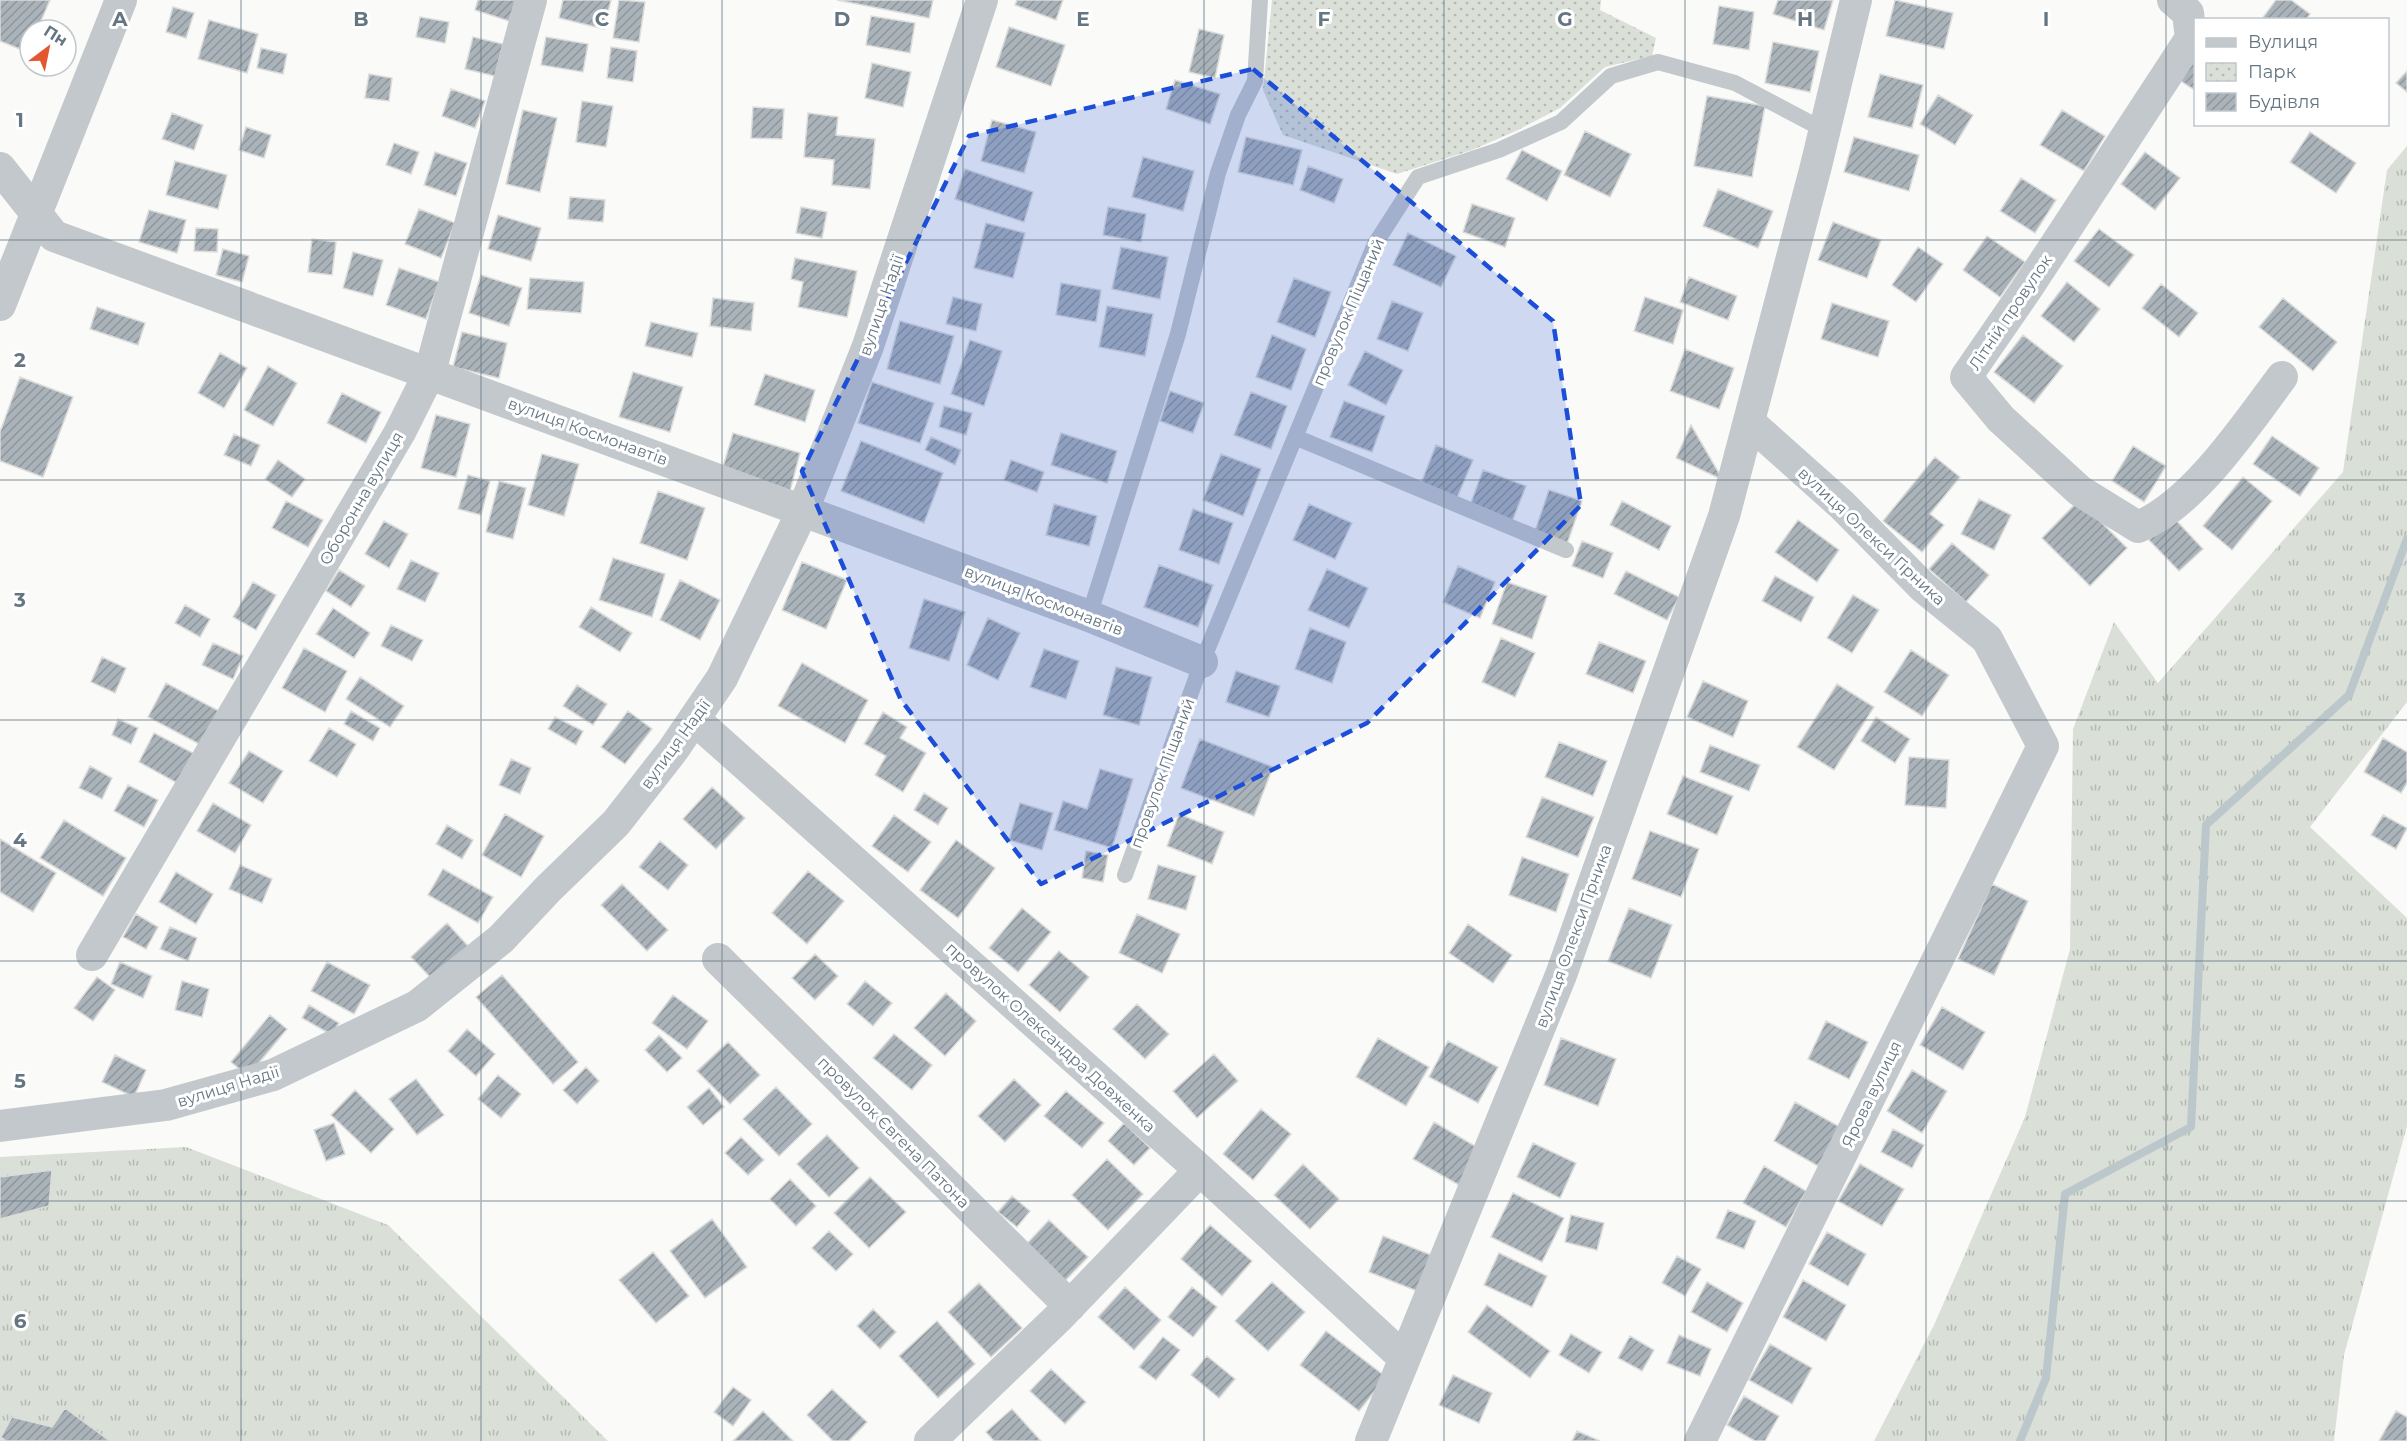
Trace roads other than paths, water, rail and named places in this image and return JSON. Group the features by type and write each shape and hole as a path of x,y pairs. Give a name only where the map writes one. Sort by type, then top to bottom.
{"street":[{"path":"0,305 121,0"},
{"name":"Оборонна вулиця","path":"92,955 400,432 430,372 531,0"},
{"name":"вулиця Надії","path":"0,1126 166,1105 273,1075 417,1006 501,939 616,823 673,750 722,678 803,510 868,346 982,0"},
{"name":"вулиця Олекси Гірника","path":"1371,1441 1561,975 1724,516 1856,0"},
{"name":"Літній провулок","path":"2173,0 2188,12 2191,38 2026,290 1966,377 2001,419 2080,491 2138,527 2156,520 2186,494 2232,445 2282,377"},
{"name":"вулиця Космонавтів","path":"0,168 54,236 430,372 1089,616 1202,662"},
{"name":"вулиця Олекси Гірника","path":"1749,422 1842,505 1923,587 1987,639 2043,746"},
{"name":"провулок Олександра Довженка","path":"694,719 1200,1170 1404,1358"},
{"name":"Ярова вулиця","path":"1700,1441 2043,746"},
{"name":"провулок Євгена Патона","path":"718,959 1070,1306"},
{"path":"930,1441 1070,1306 1200,1170"}],"lane":[{"path":"1089,616 1178,334 1218,174 1238,115 1255,81 1260,0"},
{"name":"провулок Піщаний","path":"1125,875 1202,662 1375,244 1418,177 1498,150 1561,122 1611,76 1658,62 1735,83 1824,130"},
{"path":"1295,437 1566,550"}],"waterway":[{"path":"2020,1441 2046,1378 2065,1194 2191,1127 2206,825 2349,695 2407,539"}]}
